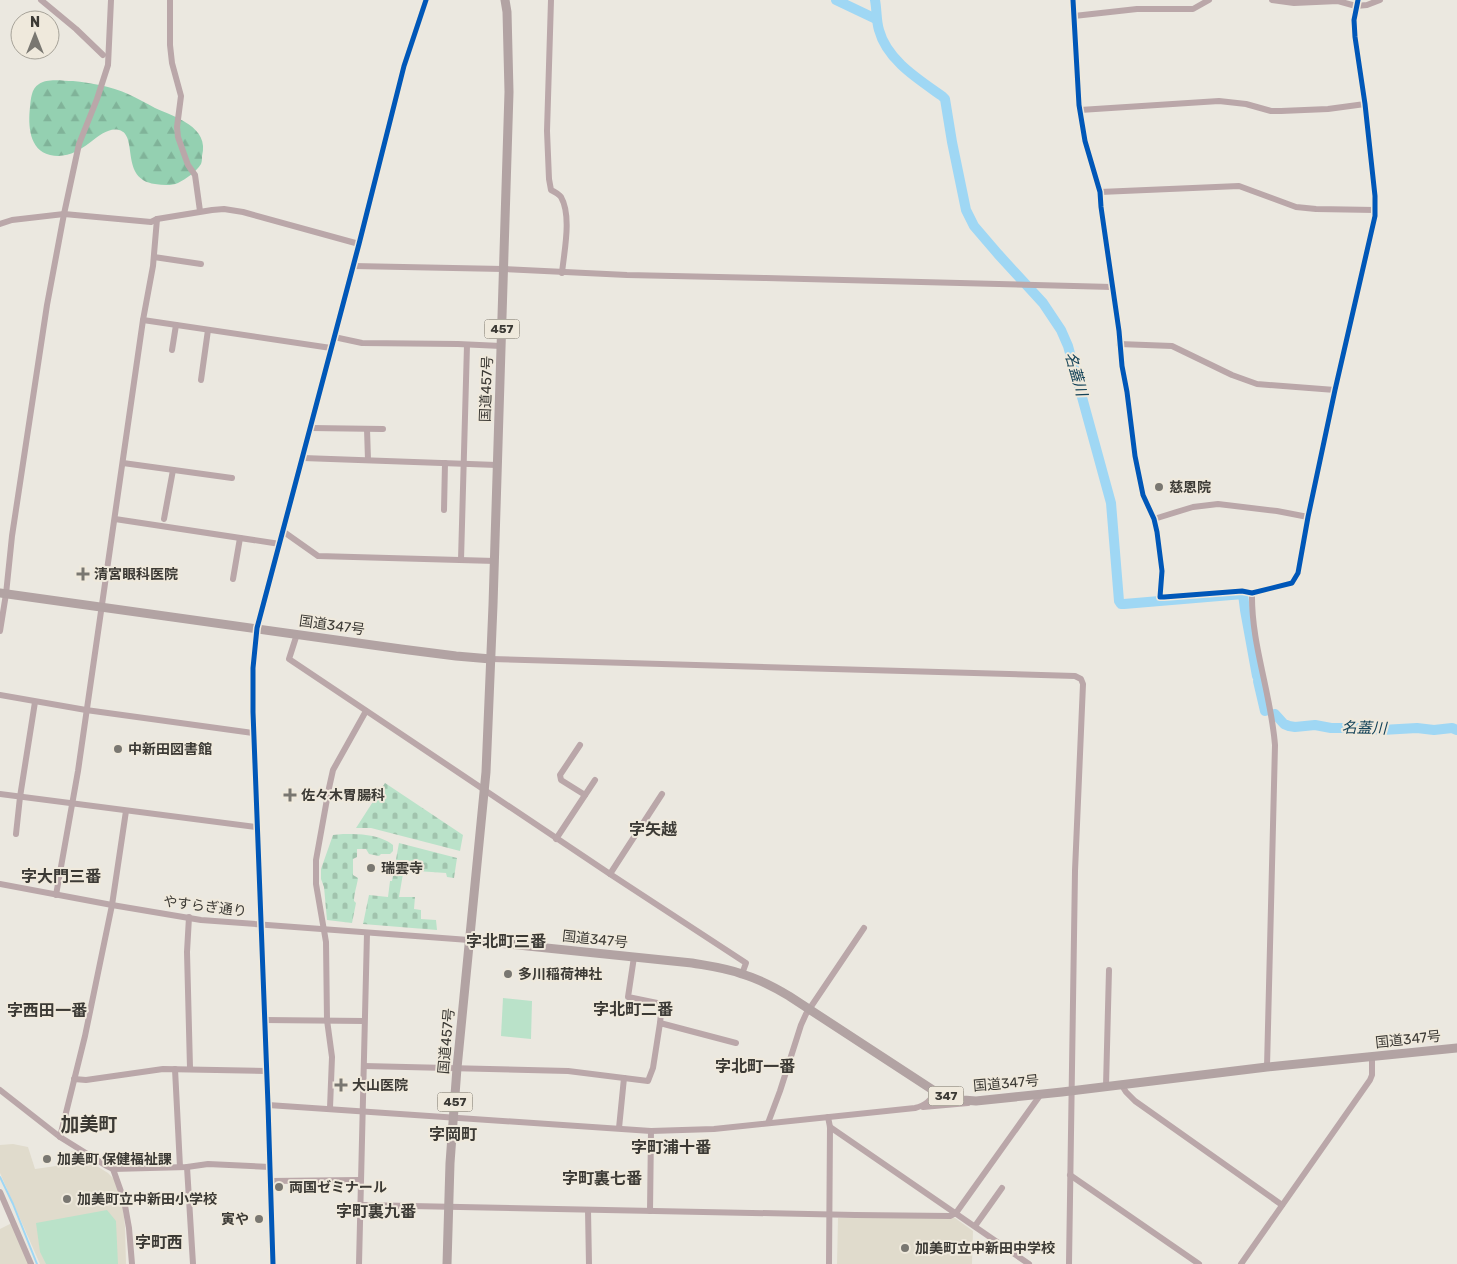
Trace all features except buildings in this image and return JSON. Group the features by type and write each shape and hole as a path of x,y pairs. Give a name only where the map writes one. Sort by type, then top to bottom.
{"highway":[{"name":"国道457号","path":"491,659 509,92 505,0"},
{"name":"国道347号","path":"3,593 456,656 491,659"},
{"name":"457","path":"469,940 484,791 491,659"},
{"name":"国道457号","path":"446,1264 457,1068 469,940"},
{"name":"国道347号","path":"469,940 692,963 742,974 774,988 810,1009 936,1092 949,1098 963,1100 976,1101 1072,1091 1267,1067 1457,1048"}],"street":[{"path":"41,0 76,29 103,55"},
{"path":"0,631 3,593 36,377 64,214 80,144 108,65 111,0"},
{"path":"170,0 172,63 181,96 178,137 188,165 195,175 200,211"},
{"path":"273,1264 253,733 253,668 257,628 284,532 404,66 426,0"},
{"path":"551,0 547,131 551,190 560,195 566,209 562,273"},
{"path":"1073,0 1080,110 1085,141 1100,192 1135,456 1143,495 1154,519 1162,571 1160,597 1242,591 1252,593 1292,583 1298,572 1335,390 1374,220 1374,188 1354,20 1357,3"},
{"path":"1074,16 1137,9 1193,9 1209,0"},
{"path":"1272,0 1294,3 1338,1 1366,5 1380,0"},
{"path":"1080,110 1219,101 1246,104 1271,111 1328,109 1365,104"},
{"path":"1100,192 1239,186 1296,207 1375,210"},
{"path":"0,224 12,220 64,214 151,222 157,219 200,211 224,209 243,212 359,244"},
{"path":"56,895 72,804 100,607 115,519 143,320 154,257 157,219"},
{"path":"154,257 201,264"},
{"path":"353,266 1112,287"},
{"path":"143,320 331,348"},
{"path":"172,350 176,325"},
{"path":"201,380 208,330"},
{"path":"334,338 362,343 501,346"},
{"path":"1119,344 1172,346 1232,375 1257,384 1335,390"},
{"path":"461,560 467,345"},
{"path":"311,428 383,429"},
{"path":"367,429 368,460"},
{"path":"302,458 498,465"},
{"path":"123,463 232,478"},
{"path":"444,510 445,463"},
{"path":"164,519 173,470"},
{"path":"1154,519 1193,506 1218,504 1308,516"},
{"path":"115,519 280,544"},
{"path":"284,532 318,556 495,561"},
{"path":"233,579 240,538"},
{"path":"1252,593 1253,621 1275,745 1267,1067"},
{"path":"297,634 289,659 556,839 746,962 742,974"},
{"path":"491,659 1075,676 1081,679 1084,684 1075,879 1069,1264"},
{"path":"0,695 86,710 253,733"},
{"path":"16,834 35,702"},
{"path":"330,1108 332,1056 327,1020 325,930 318,902 315,873 318,845 333,770 366,711"},
{"path":"580,745 560,775 560,778 585,795"},
{"path":"556,839 595,780"},
{"path":"0,794 256,827"},
{"path":"610,874 662,794"},
{"path":"60,1137 85,1036 112,905 126,811"},
{"name":"やすらぎ通り","path":"0,884 201,920 469,940"},
{"path":"189,918 187,952 190,1068"},
{"path":"768,1123 801,1025 864,928"},
{"path":"359,1264 367,933"},
{"path":"364,1066 568,1071 648,1081 653,1068 662,1004 628,996 634,957"},
{"path":"1106,1086 1109,970"},
{"path":"265,1020 364,1021"},
{"path":"660,1023 736,1043"},
{"path":"1241,1264 1370,1080 1372,1076 1372,1057"},
{"path":"74,1079 86,1080 163,1068 267,1071"},
{"path":"176,1069 180,1167"},
{"path":"619,1128 624,1078"},
{"path":"1121,1084 1135,1101 1282,1205"},
{"path":"0,1090 60,1137 113,1169 188,1167 208,1164 270,1167"},
{"path":"915,1108 924,1105 936,1092"},
{"path":"361,1205 950,1216 956,1213 1041,1094"},
{"path":"268,1105 651,1131 714,1129 968,1104 976,1101"},
{"path":"828,1117 830,1127 829,1264"},
{"path":"830,1127 1029,1264"},
{"path":"650,1211 651,1131"},
{"path":"188,1167 193,1264"},
{"path":"113,1169 124,1200 132,1264"},
{"path":"1070,1175 1199,1264"},
{"path":"270,1181 360,1180"},
{"path":"974,1226 1002,1188"},
{"path":"0,1192 31,1264"},
{"path":"588,1210 589,1264"}],"shaded area":[{"name":"加美町立中新田小学校","path":"13,1144 28,1147 35,1169 56,1166 63,1162 72,1151 108,1173 115,1180 123,1208 126,1264 40,1264 0,1173 0,1145"},
{"name":"加美町立中新田中学校","path":"838,1218 955,1218 973,1231 972,1264 837,1264"},
{"path":"12,1223 29,1264 0,1264 0,1229"}],"green space":[{"path":"46,81 73,81 101,85 121,91 189,124 201,138 203,146 201,164 191,175 175,184 155,184 144,180 137,174 133,166 125,134 119,130 111,130 104,133 81,149 62,156 43,152 38,148 31,136 29,114 33,91 36,86"},
{"path":"385,783 463,835 460,851 371,828 356,828"},
{"path":"333,835 376,837 393,845 393,851 390,854 381,854 379,856 369,854 366,849 357,849 357,857 353,859 353,875 358,878 352,923 327,920 324,887 321,879 321,869"},
{"path":"399,843 457,858 454,878 447,877 446,873 417,871 418,864 405,862 399,897 415,897 414,909 421,910 421,919 436,920 437,930 363,924 369,895 388,897"},
{"path":"503,998 532,1001 531,1039 501,1036"},
{"path":"107,1210 116,1221 118,1264 46,1264 40,1252 36,1223"}],"waterway":[{"path":"836,0 876,19"},
{"name":"名蓋川","path":"875,0 879,30 889,51 904,68 945,99 966,210 974,226 1043,303 1061,330 1068,346 1111,503 1119,601 1121,604 1124,604 1243,594 1257,676"},
{"name":"名蓋川","path":"1258,681 1265,711"},
{"name":"名蓋川","path":"1275,714 1284,724 1295,727 1315,725 1331,728 1382,730 1417,728 1434,730 1452,728 1457,730"},
{"path":"0,1177 37,1264"}],"cycle path":[{"path":"273,1264 253,712 253,668 257,628 359,244 404,66 426,0"},
{"path":"1073,0 1079,105 1085,141 1100,192 1135,456 1143,495 1154,519 1157,532 1162,571 1160,597 1242,591 1252,593 1292,583 1298,573 1335,390 1375,216 1375,196 1365,104 1355,37 1354,20 1358,0"}],"place":[{"name":"慈恩院","path":"1159,487"},
{"name":"清宮眼科医院","path":"83,574"},
{"name":"中新田図書館","path":"118,749"},
{"name":"佐々木胃腸科","path":"290,795"},
{"name":"瑞雲寺","path":"371,868"},
{"name":"多川稲荷神社","path":"508,974"},
{"name":"大山医院","path":"341,1085"},
{"name":"加美町 保健福祉課","path":"47,1159"},
{"name":"両国ゼミナール","path":"279,1187"},
{"name":"加美町立中新田小学校","path":"67,1199"},
{"name":"寅や","path":"259,1219"},
{"name":"加美町立中新田中学校","path":"905,1248"}],"district":[{"name":"字矢越","path":"653,829"},
{"name":"字大門三番","path":"61,876"},
{"name":"字北町三番","path":"506,941"},
{"name":"字北町二番","path":"633,1009"},
{"name":"字西田一番","path":"47,1010"},
{"name":"字北町一番","path":"755,1066"},
{"name":"加美町","path":"89,1124"},
{"name":"字岡町","path":"453,1134"},
{"name":"字町浦十番","path":"671,1147"},
{"name":"字町裏七番","path":"602,1178"},
{"name":"字町裏九番","path":"376,1211"},
{"name":"字町西","path":"159,1242"}]}
